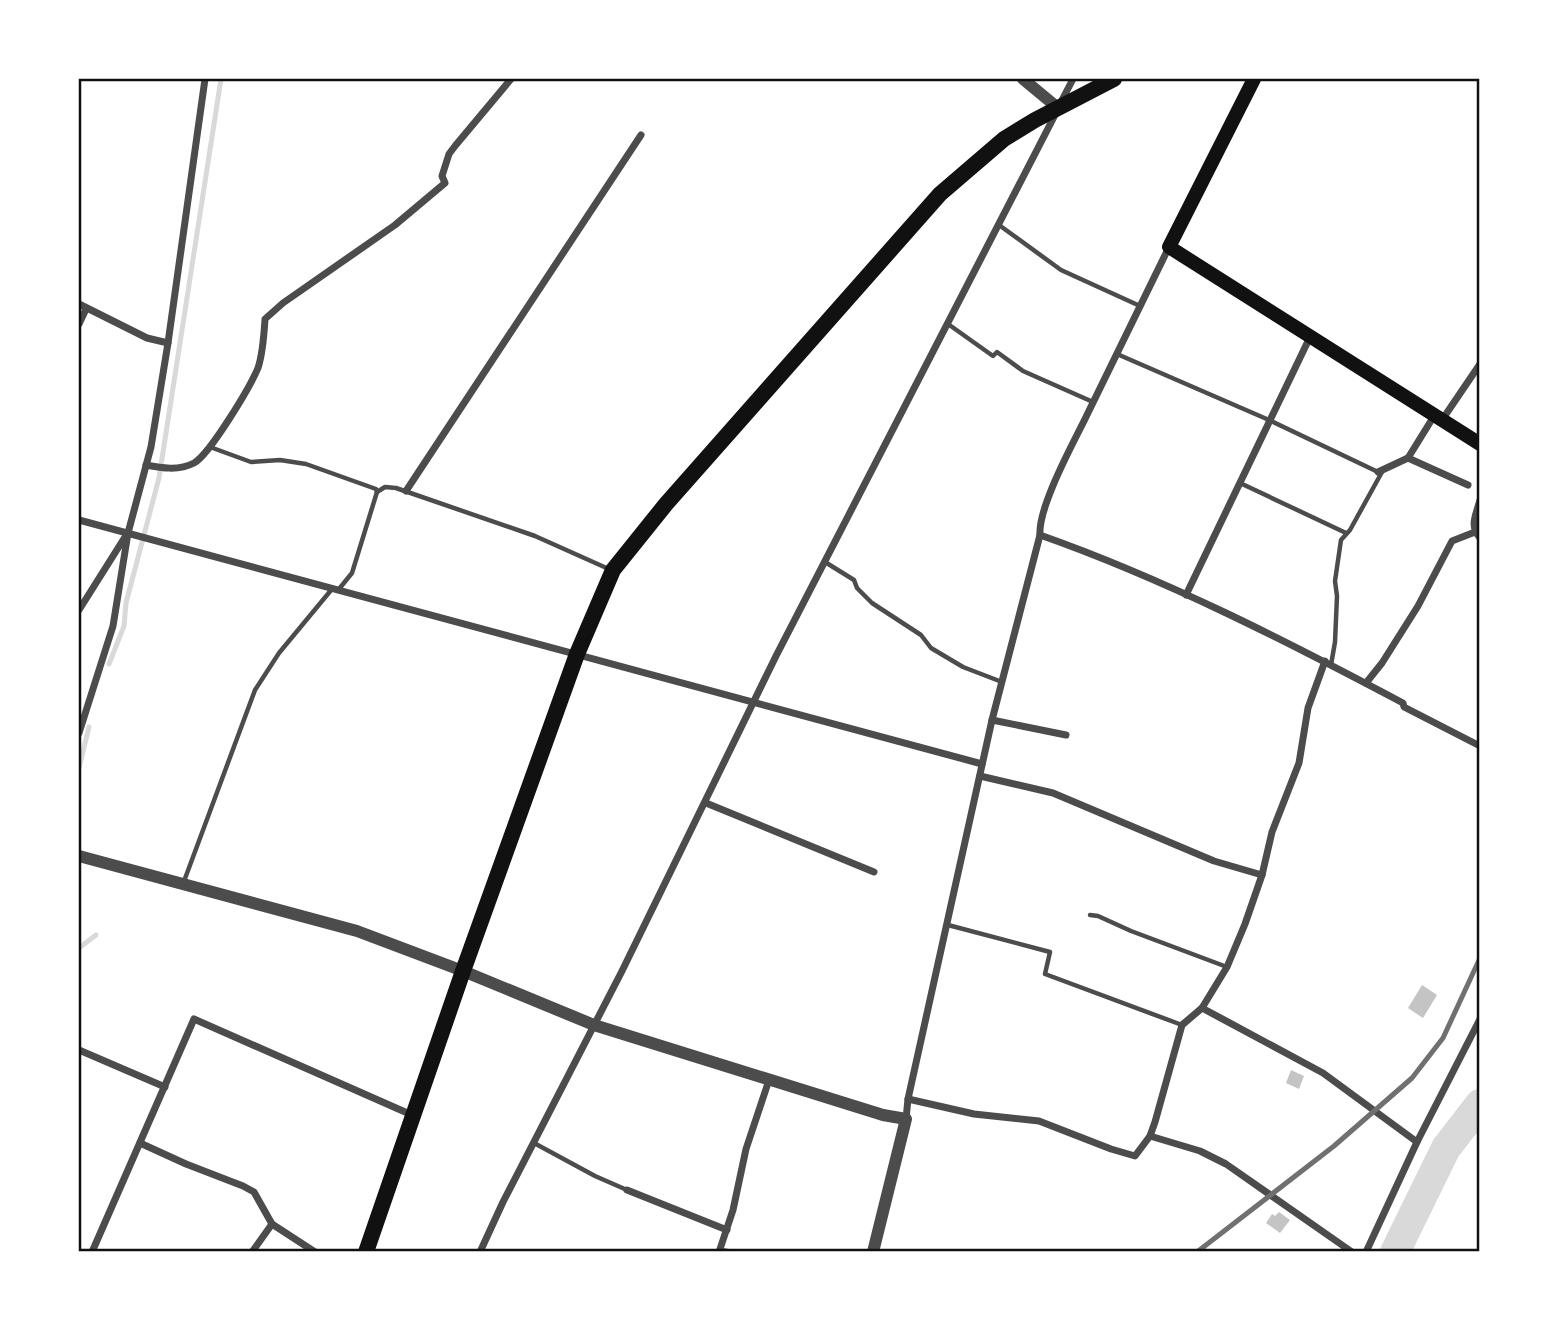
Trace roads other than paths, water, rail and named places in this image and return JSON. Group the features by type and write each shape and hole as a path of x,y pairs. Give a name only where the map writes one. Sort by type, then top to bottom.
{"highway":[{"path":"366,1252 412,1115 577,654 613,570 666,504 940,194 1004,139 1114,79"}],"main road":[{"path":"1254,79 1169,247 1480,444"}],"street":[{"path":"79,733 113,625 130,533 149,466 205,79"},
{"path":"149,466 170,468 191,464 206,453 258,366 265,319 294,295 395,225 445,183 442,176 449,154 511,79"},
{"path":"1023,79 1058,108"},
{"path":"480,1252 825,562 1073,79"},
{"path":"405,491 641,135"},
{"path":"873,1252 906,1119 908,1099 992,720 1040,527 1051,494 1093,402 1169,247"},
{"path":"79,324 82,307 147,338 168,343"},
{"path":"1186,595 1311,336"},
{"path":"1380,471 1408,458 1480,363"},
{"path":"1408,458 1468,485"},
{"path":"1366,683 1418,606 1452,541 1477,535 1473,522 1480,500"},
{"path":"79,520 982,764"},
{"path":"79,610 130,533"},
{"path":"1040,535 1104,558 1328,663 1404,702 1404,708 1480,746"},
{"path":"908,1099 974,1114 1039,1121 1135,1156 1150,1136 1182,1025 1202,1008 1227,967 1262,875 1272,832 1299,763 1308,708 1328,663"},
{"path":"992,720 1066,735"},
{"path":"980,776 1053,793 1214,861 1262,875"},
{"path":"706,803 874,873"},
{"path":"79,856 357,931 594,1025 883,1115 906,1119"},
{"path":"1202,1008 1323,1073 1418,1142"},
{"path":"92,1252 194,1018 412,1115"},
{"path":"1366,1252 1480,1019"},
{"path":"79,1050 165,1087"},
{"path":"719,1251 727,1230 746,1149 769,1080"},
{"path":"1150,1136 1200,1151 1226,1164 1352,1252"},
{"path":"140,1143 254,1192 272,1224 315,1252"},
{"path":"627,1190 727,1230"},
{"path":"252,1252 272,1224"}],"lane":[{"path":"999,225 1061,270 1140,306"},
{"path":"948,324 993,356 997,352 1023,371 1093,402"},
{"path":"1117,353 1380,471 1350,530 1341,540 1335,581 1337,607 1328,663"},
{"path":"210,447 251,462 280,460 306,464 376,489 377,492"},
{"path":"1240,482 1346,533"},
{"path":"183,885 255,690 279,653 352,573 377,492 385,487 405,491 535,536 613,570"},
{"path":"825,562 854,580 857,588 872,603 921,635 931,648 963,667 1002,681"},
{"path":"1090,915 1227,967"},
{"path":"948,925 1050,952 1045,975 1182,1025"},
{"path":"533,1142 627,1190"},
{"path":"719,1251 734,1252"}],"waterway":[{"path":"109,664 124,626 126,603 159,478 221,79"},
{"path":"79,768 89,727"},
{"path":"79,948 96,935"},
{"path":"1395,1252 1446,1148 1480,1104"}],"railway":[{"path":"1197,1252 1334,1146 1412,1078 1443,1038 1480,958"}]}
